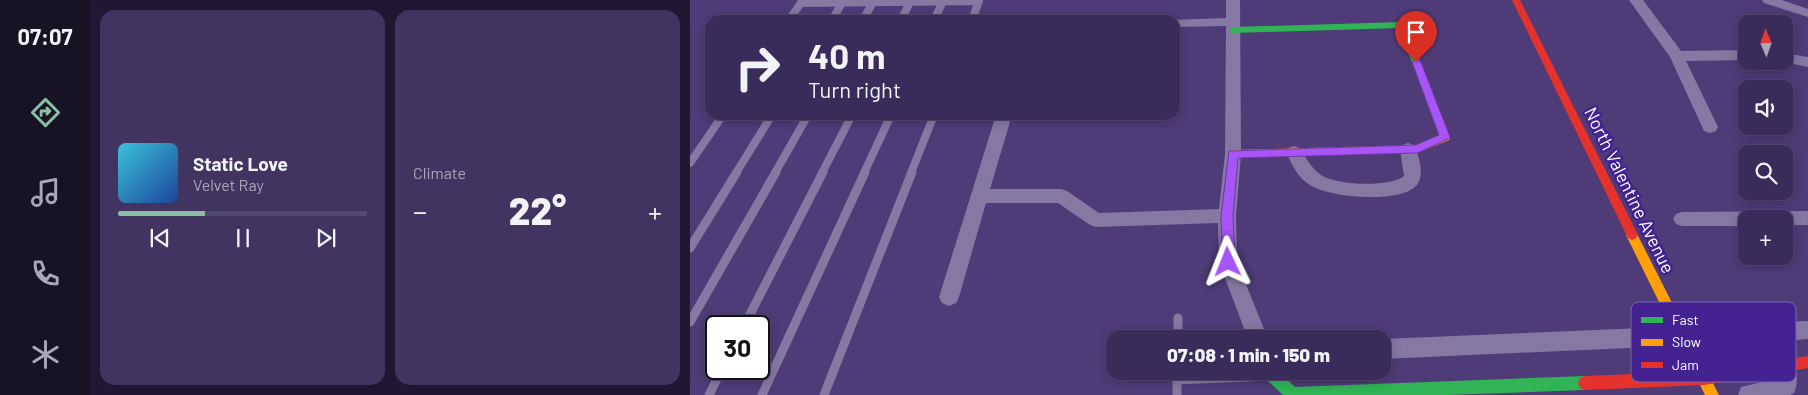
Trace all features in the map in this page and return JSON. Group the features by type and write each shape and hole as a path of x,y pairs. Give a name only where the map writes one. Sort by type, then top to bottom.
{"street":[{"path":"1233,0 1233,154 1227,216 1228,262 1254,330"},
{"name":"North Valentine Avenue","path":"1516,0 1666,302"},
{"path":"1636,0 1677,56 1710,127"},
{"path":"1769,0 1808,12"},
{"path":"1180,23 1233,26 1402,25 1445,137 1417,149 1233,154"},
{"path":"1677,56 1738,55"},
{"path":"1793,60 1808,62"},
{"path":"949,297 1002,120"},
{"path":"1294,152 1300,165 1310,177 1325,185 1349,190 1404,186 1410,181 1413,173 1408,149"},
{"path":"979,196 1061,196 1096,220 1227,216"},
{"path":"1682,219 1808,218"},
{"path":"1391,349 1631,339"},
{"path":"1275,380 1292,394 1631,381"},
{"name":"North Valentine Avenue","path":"1706,382 1712,395"},
{"path":"1749,395 1761,394 1786,386 1786,382"}],"lane":[{"path":"936,15 942,1"},
{"path":"793,15 802,2 979,1 974,15"},
{"path":"866,15 873,2"},
{"path":"904,15 910,2"},
{"path":"835,15 842,3"},
{"path":"690,163 720,120"},
{"path":"690,248 769,120"},
{"path":"690,322 805,120"},
{"path":"750,315 849,120"},
{"path":"762,395 888,120"},
{"path":"824,395 932,120"},
{"path":"1178,318 1178,330"},
{"path":"709,395 716,380"},
{"path":"1177,380 1177,395"}],"traffic: fast":[{"path":"1233,30 1402,25 1442,130"},
{"path":"1277,380 1292,394 1585,383"}],"traffic: slow":[{"path":"1233,154 1417,149 1445,137 1442,130"},
{"path":"1632,235 1666,302"},
{"path":"1706,382 1712,395"}],"traffic: jam":[{"path":"1516,0 1632,235"},
{"path":"1796,364 1808,362"},
{"path":"1585,383 1631,381"}],"route":[{"path":"1228,262 1227,216 1233,154 1417,149 1445,137 1416,62"}]}
